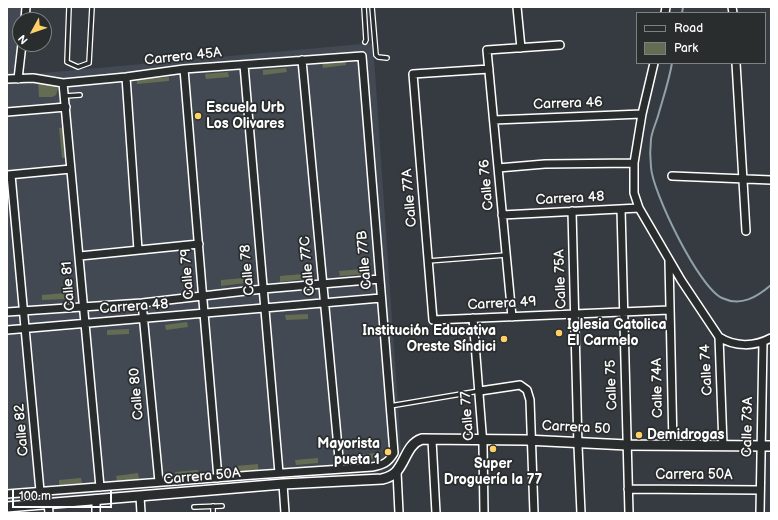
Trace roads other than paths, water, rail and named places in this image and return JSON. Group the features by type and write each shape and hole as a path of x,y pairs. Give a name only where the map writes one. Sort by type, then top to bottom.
{"street":[{"path":"517,7 521,48 560,45"},
{"name":"Calle 76","path":"512,317 487,50 521,48"},
{"path":"18,78 21,52"},
{"name":"Carrera 45A","path":"7,79 34,78 63,83 126,77 184,69 362,56"},
{"name":"Calle 77B","path":"340,469 382,465 390,460 394,453 362,56"},
{"name":"Calle 77C","path":"302,60 340,469"},
{"path":"654,64 642,114 634,163 634,193 639,208 669,258"},
{"path":"736,64 746,231"},
{"name":"Calle 78","path":"244,65 279,473"},
{"name":"Calle 79","path":"184,69 218,478"},
{"name":"Calle 77A","path":"433,320 413,74 489,69"},
{"path":"126,77 138,250"},
{"name":"Calle 81","path":"63,83 100,487"},
{"path":"7,112 66,106"},
{"name":"Carrera 46","path":"494,120 642,114"},
{"path":"498,168 545,164 634,163"},
{"path":"9,175 71,169"},
{"name":"Calle 82","path":"9,175 26,329 40,491"},
{"path":"672,176 771,180"},
{"name":"Carrera 48","path":"502,215 639,208"},
{"name":"Calle 75","path":"621,209 628,489 630,513"},
{"name":"Calle 75A","path":"572,212 581,513"},
{"path":"80,256 199,244"},
{"name":"Calle 74","path":"669,258 681,280 718,337 723,446"},
{"name":"Calle 74A","path":"669,258 672,445"},
{"name":"Carrera 48","path":"7,312 142,303 263,289 380,279"},
{"path":"670,288 673,282 681,280"},
{"name":"Carrera 48","path":"7,330 84,323 143,320 381,298"},
{"name":"Calle 80","path":"142,303 159,482"},
{"name":"Carrera 49","path":"433,320 669,310"},
{"name":"Calle 77","path":"473,318 480,391 484,513"},
{"path":"718,337 733,344 763,342 771,338"},
{"name":"Calle 73A","path":"760,513 763,342"},
{"path":"480,391 520,385 527,390 530,400 534,513"},
{"name":"Carrera 50","path":"397,472 412,445 422,439 531,440 627,445 771,446"},
{"path":"432,440 436,513"},
{"path":"7,494 340,469"},
{"path":"397,472 399,513"},
{"name":"Carrera 50A","path":"7,507 283,484 382,479 390,477 397,472"},
{"path":"283,484 285,513"},
{"name":"Carrera 50A","path":"628,489 760,490"},
{"path":"140,496 142,513"},
{"path":"96,499 96,513"},
{"path":"48,503 49,513"}],"lane":[{"path":"69,7 67,62 78,66 89,63 92,7"},
{"path":"364,7 365,42"},
{"path":"372,7 376,55 378,57 387,58"},
{"path":"65,96 80,95"},
{"path":"428,261 506,255"},
{"path":"390,406 480,391"},
{"path":"213,506 213,513"},
{"path":"194,507 222,506"}],"waterway":[{"path":"682,12 683,7"},
{"path":"672,64 666,90 652,133 650,149 653,179 659,196 678,238 701,277 712,290 722,298 729,301 742,301 754,297 771,285"}],"place":[{"name":"Escuela Urb Los Olivares","path":"198,116"},
{"name":"Iglesia Catolica El Carmelo","path":"559,333"},
{"name":"Institución Educativa Oreste Síndici","path":"504,339"},
{"name":"Demidrogas","path":"639,435"},
{"name":"Super Droguería la 77","path":"493,449"},
{"name":"Mayorista pueta 1","path":"388,452"}]}
